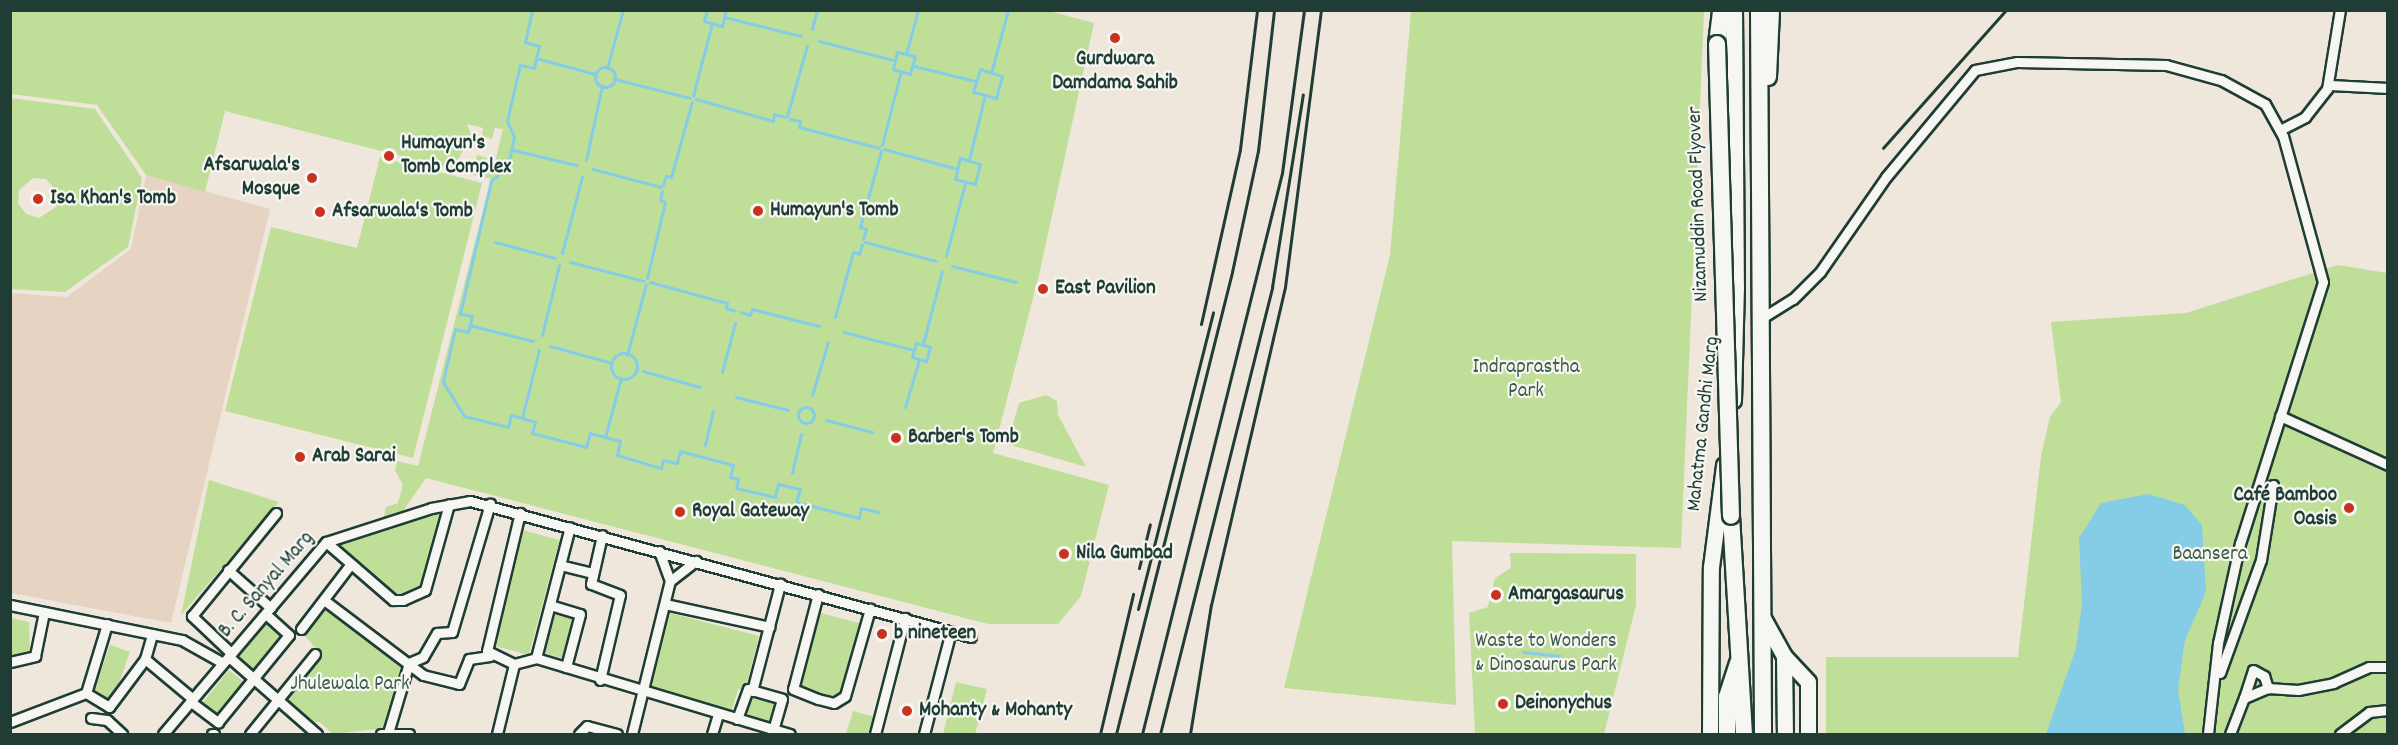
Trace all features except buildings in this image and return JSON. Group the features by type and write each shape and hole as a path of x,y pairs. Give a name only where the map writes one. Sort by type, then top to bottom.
{"highway":[{"name":"Nizamuddin Road Flyover","path":"1719,10 1717,44 1731,516 1742,651 1744,735"},
{"name":"Mahatma Gandhi Marg","path":"1734,10 1736,288"},
{"path":"1759,10 1763,735"},
{"path":"1759,168 1771,10"},
{"path":"1727,735 1727,697 1742,651"}],"main road":[{"name":"Mahatma Gandhi Marg","path":"1710,735 1711,567 1736,370 1736,288"},
{"path":"1763,618 1784,656 1808,682 1808,735"},
{"path":"1784,656 1785,735"}],"street":[{"path":"2280,130 2305,117 2330,85 2340,10"},
{"path":"1762,318 1793,299 1821,272 1965,77 1990,64 2111,60 2166,65 2221,80 2265,104 2280,130 2323,282 2240,543 2218,642 2217,681 2208,735"},
{"path":"2330,85 2388,88"},
{"path":"2280,416 2388,465"},
{"path":"2217,681 2261,560 2273,485"},
{"path":"326,542 350,565 397,602 424,591 449,504"},
{"name":"B. C. Sanyal Marg","path":"163,735 326,542 449,504 489,504 971,637"},
{"path":"409,735 384,734 409,663 423,657 437,633 452,632 489,504"},
{"path":"276,513 228,570 192,618 228,658 279,701 313,734"},
{"path":"490,656 488,647 520,513"},
{"path":"536,658 570,526"},
{"path":"600,680 620,595 591,584 602,536"},
{"path":"632,735 670,581 658,551"},
{"path":"670,581 696,561"},
{"path":"301,629 350,565"},
{"path":"560,565 593,573"},
{"path":"145,659 218,722 289,635 269,611 228,570"},
{"path":"752,691 780,584"},
{"path":"773,732 782,699 795,691 818,594"},
{"path":"324,600 423,675 456,685 469,659 490,656 514,664 536,658 600,680 737,719 773,732 790,735"},
{"path":"10,604 182,640 228,658"},
{"path":"665,604 770,627"},
{"path":"550,605 580,614 566,667"},
{"path":"795,691 834,703 843,700 870,609"},
{"path":"10,662 35,656 44,612"},
{"path":"876,734 905,618"},
{"path":"86,693 107,624"},
{"path":"924,735 951,631"},
{"path":"10,722 86,693 111,706 145,659 152,634"},
{"path":"250,735 315,654"},
{"path":"497,735 514,664"},
{"path":"2244,698 2268,688 2298,690 2369,667 2388,667"},
{"path":"2230,735 2253,670 2264,676 2268,688"},
{"path":"737,719 748,689 782,699"},
{"path":"2340,735 2369,712 2388,710"},
{"path":"712,735 718,714"},
{"path":"91,718 107,720 122,735"},
{"path":"579,735 587,726 617,735"}],"shaded area":[{"path":"146,175 270,209 171,623 11,593 10,293 67,297 131,249"}],"green space":[{"path":"1045,10 1094,23 1039,275 993,453 1109,485 1081,596 1058,624 988,624 426,478 401,514 384,517 386,507 398,503 403,485 395,470 397,461 418,466 491,179 225,111 205,192 146,175 97,105 11,94 11,11","holes":["467,124 483,128 482,136 492,139 495,128 503,129 493,171 484,169 487,158 477,155 475,164 458,160 471,135"]},
{"name":"Indraprastha Park","path":"1411,11 1704,11 1681,548 1452,541 1456,705 1284,688 1390,255"},
{"path":"10,98 95,109 142,178 128,247 65,292 11,289","holes":["33,178 46,179 58,193 56,207 39,218 26,214 18,203 19,190"]},
{"path":"380,157 482,183 413,458 225,411 271,227 357,248"},
{"name":"Baansera","path":"2338,265 2387,273 2387,734 1826,734 1826,657 2018,657 2041,456 2050,417 2061,402 2051,322 2186,313"},
{"path":"1046,395 1057,401 1058,415 1086,467 1007,444 1019,403"},
{"path":"209,480 279,502 181,615"},
{"path":"445,512 423,588 396,600 334,545"},
{"path":"522,530 560,540 529,655 491,645"},
{"name":"Waste to Wonders & Dinosaurus Park","path":"1510,553 1636,554 1636,605 1604,734 1475,734 1469,613 1488,607 1495,578 1511,568"},
{"name":"Jhulewala Park","path":"324,606 409,668 395,686 385,728 333,734 320,722 305,722 284,703 285,694 319,653 303,633"},
{"path":"553,609 573,614 562,658 542,653"},
{"path":"814,611 862,624 842,693 835,700 797,694"},
{"path":"666,612 759,636 745,690 738,689 732,710 648,688"},
{"path":"11,618 29,622 30,655 11,658"},
{"path":"266,623 281,635 252,670 238,658"},
{"path":"110,645 130,652 113,701 93,694"},
{"path":"229,670 244,682 215,717 201,705"},
{"path":"956,682 987,689 975,734 943,734"},
{"path":"748,694 775,701 769,722 742,715"},
{"path":"853,711 875,717 870,734 846,734"}],"water":[{"path":"2148,494 2185,505 2202,525 2206,592 2185,640 2178,689 2185,734 2046,734 2076,648 2082,603 2079,538 2101,503"}],"waterway":[{"path":"532,10 525,42 539,46 534,68 520,65 507,121 514,137 508,166 491,181 460,314 472,316 468,332 455,329 443,382 464,416 508,427 511,415 535,422 532,433 586,447 590,433 620,441 617,455 661,468 663,460 677,463 680,451 733,465 730,477 738,479 736,488 775,497 778,484 800,489 796,502 859,518 861,508 879,512"},
{"path":"607,68 623,10"},
{"path":"707,10 704,21 722,26 726,10"},
{"path":"812,29 817,10"},
{"path":"906,54 918,10"},
{"path":"991,73 1008,10"},
{"path":"724,17 801,36"},
{"path":"693,96 712,23"},
{"path":"819,41 893,60"},
{"path":"787,116 807,46"},
{"path":"897,52 915,56 910,74 893,69 897,52"},
{"path":"536,58 595,74"},
{"path":"914,66 975,81"},
{"path":"601,67 609,67 615,73 615,77 615,81 609,87 601,87 595,81 595,73 601,67"},
{"path":"980,69 1002,76 996,98 973,92 980,69"},
{"path":"882,145 901,71"},
{"path":"614,79 690,98"},
{"path":"586,160 602,86"},
{"path":"969,160 985,95"},
{"path":"696,99 773,121 774,114 785,117"},
{"path":"663,185 666,176 671,177 692,102"},
{"path":"790,119 800,121 799,127 879,148"},
{"path":"884,149 957,169"},
{"path":"513,150 576,165"},
{"path":"863,239 866,229 860,227 881,151"},
{"path":"960,158 980,164 975,184 955,179 960,158"},
{"path":"593,169 661,187"},
{"path":"562,253 582,177"},
{"path":"946,256 965,183"},
{"path":"647,278 665,202 660,200 662,191"},
{"path":"495,242 555,258"},
{"path":"865,242 936,261"},
{"path":"835,317 853,252 859,254 862,244"},
{"path":"570,262 644,281"},
{"path":"542,335 559,265"},
{"path":"952,266 1016,282"},
{"path":"923,344 942,271"},
{"path":"650,282 727,303 726,308 735,311"},
{"path":"627,355 646,284"},
{"path":"741,312 750,315 752,309 819,326"},
{"path":"722,372 735,323"},
{"path":"469,325 533,341"},
{"path":"844,332 913,350"},
{"path":"812,395 828,342"},
{"path":"916,343 930,347 926,361 912,357 916,343"},
{"path":"550,346 612,363"},
{"path":"522,418 539,350"},
{"path":"624,353 633,357 637,366 633,375 624,379 615,375 611,366 615,357 624,353"},
{"path":"905,407 919,360"},
{"path":"643,371 700,387"},
{"path":"605,437 621,378"},
{"path":"736,397 788,410"},
{"path":"803,407 809,407 814,415 812,421 803,423 798,418 798,412 803,407"},
{"path":"705,445 713,411"},
{"path":"826,420 872,432"},
{"path":"792,473 801,434"},
{"path":"1523,652 1559,656"}],"railway":[{"path":"1201,324 1240,149 1257,10"},
{"path":"1116,734 1232,272 1258,151 1274,10"},
{"path":"1142,734 1282,173 1304,10"},
{"path":"1190,734 1211,605 1285,287 1321,10"},
{"path":"1883,148 2006,10"},
{"path":"1160,734 1272,287 1303,94"},
{"path":"1138,609 1213,312"},
{"path":"1139,568 1150,524"},
{"path":"1100,734 1133,594"}],"place":[{"name":"Gurdwara Damdama Sahib","path":"1115,38"},
{"name":"Humayun's Tomb Complex","path":"389,156"},
{"name":"Afsarwala's Mosque","path":"312,178"},
{"name":"Isa Khan's Tomb","path":"38,199"},
{"name":"Humayun's Tomb","path":"758,211"},
{"name":"Afsarwala's Tomb","path":"320,212"},
{"name":"East Pavilion","path":"1043,289"},
{"name":"Barber's Tomb","path":"896,438"},
{"name":"Arab Sarai","path":"300,457"},
{"name":"Café Bamboo Oasis","path":"2349,508"},
{"name":"Royal Gateway","path":"680,512"},
{"name":"Nila Gumbad","path":"1064,554"},
{"name":"Amargasaurus","path":"1496,595"},
{"name":"b nineteen","path":"882,634"},
{"name":"Deinonychus","path":"1503,704"},
{"name":"Mohanty & Mohanty","path":"907,711"}]}
